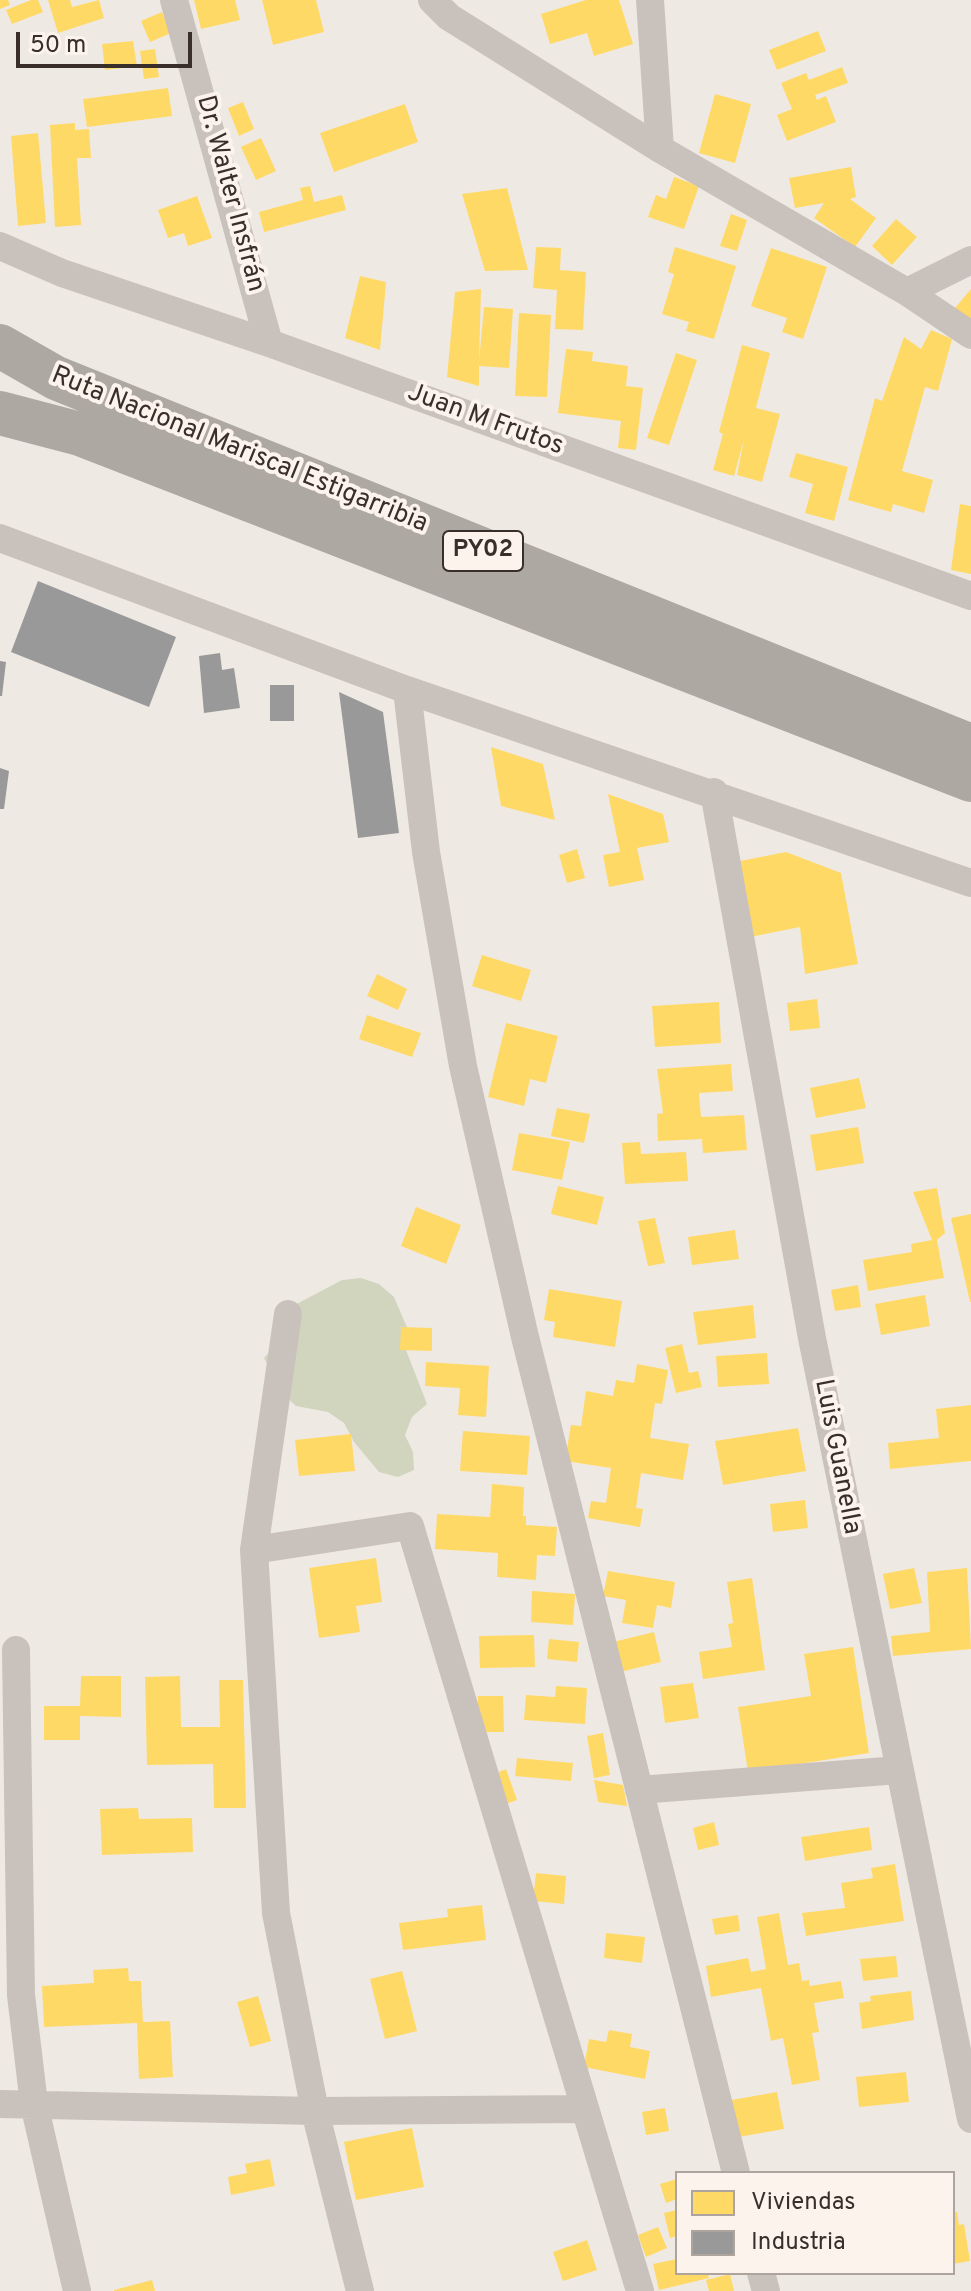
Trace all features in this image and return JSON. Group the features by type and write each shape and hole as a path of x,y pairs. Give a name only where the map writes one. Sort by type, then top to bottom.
{"highway":[{"name":"Ruta Nacional Mariscal Estigarribia","path":"0,346 56,378 971,746"},
{"name":"Ruta Nacional Mariscal Estigarribia","path":"0,413 80,434 971,780"}],"street":[{"name":"Dr. Walter Insfrán","path":"174,0 269,343"},
{"path":"432,0 449,17 660,149 907,292 971,335"},
{"path":"650,0 660,149"},
{"name":"Juan M Frutos","path":"0,246 62,273 269,343 971,596"},
{"path":"907,292 971,260"},
{"path":"0,538 407,690 714,792 971,883"},
{"path":"407,690 426,852 463,1066 525,1337 735,2171"},
{"name":"Luis Guanella","path":"714,792 812,1338 971,2119"},
{"path":"288,1314 254,1550 276,1913 315,2111 360,2291"},
{"path":"254,1550 410,1526 640,2291"},
{"path":"16,1650 21,1995 34,2104 77,2291"},
{"path":"639,1790 899,1770"},
{"path":"0,2104 315,2111 584,2109"}],"green space":[{"path":"361,1278 379,1284 394,1297 409,1332 406,1350 427,1404 412,1417 405,1435 413,1452 414,1470 398,1477 379,1472 354,1442 344,1423 328,1412 296,1406 282,1393 264,1358 277,1344 291,1307 342,1280"}],"building: Viviendas":[{"path":"0,0 8,0 10,5 0,9"},
{"path":"38,0 43,12 12,24 6,10"},
{"path":"48,0 70,0 72,7 99,0 104,18 58,33"},
{"path":"194,0 235,0 240,20 201,29"},
{"path":"262,0 316,0 324,32 273,45"},
{"path":"586,0 619,0 633,44 594,56 587,33 550,44 541,14"},
{"path":"162,12 171,33 150,42 141,21"},
{"path":"818,31 826,51 777,70 769,50"},
{"path":"133,41 137,66 105,70 102,44"},
{"path":"155,49 159,77 144,79 140,51"},
{"path":"842,67 848,83 815,95 817,100 826,96 836,122 787,141 777,115 792,109 781,83 806,73 809,80"},
{"path":"168,88 172,116 87,127 83,99"},
{"path":"715,94 751,104 735,163 699,153"},
{"path":"243,102 254,129 239,136 228,108"},
{"path":"405,104 418,142 334,172 320,133"},
{"path":"75,123 75,130 89,129 91,158 77,158 81,225 55,227 50,125"},
{"path":"38,133 46,223 18,226 11,136"},
{"path":"261,138 276,171 256,180 241,147"},
{"path":"851,167 856,197 850,199 876,218 855,247 814,218 824,203 795,208 789,178"},
{"path":"674,177 699,186 684,229 648,217 656,195 666,199"},
{"path":"310,186 314,202 342,195 346,210 264,232 259,212 303,200 300,188"},
{"path":"507,188 528,270 485,271 462,194"},
{"path":"197,196 212,238 188,246 184,233 168,238 158,210"},
{"path":"731,214 747,220 737,251 720,246"},
{"path":"896,219 917,237 892,265 872,246"},
{"path":"536,247 561,248 560,270 586,272 583,330 555,329 557,290 533,288"},
{"path":"675,247 736,266 714,339 686,331 689,322 662,314 674,274 668,272"},
{"path":"771,248 827,267 803,339 782,332 787,318 751,306"},
{"path":"360,276 386,282 380,350 345,338"},
{"path":"481,289 479,361 484,307 513,309 509,368 479,366 479,386 447,377 455,292"},
{"path":"971,289 971,331 950,314"},
{"path":"519,313 551,315 547,397 515,396"},
{"path":"931,330 952,339 938,391 925,387 902,471 933,480 924,513 893,504 891,512 848,500 875,398 882,401 904,337 921,349"},
{"path":"742,345 770,353 756,408 780,414 762,482 737,475 744,439 734,476 713,470 723,434 719,432"},
{"path":"566,349 593,352 592,361 628,366 626,386 643,388 636,450 618,448 621,421 558,413"},
{"path":"676,353 697,360 669,445 647,438"},
{"path":"796,453 848,467 834,521 805,513 813,484 789,477"},
{"path":"960,504 971,506 971,574 951,570"},
{"path":"491,747 543,764 555,820 501,806"},
{"path":"608,794 663,814 669,842 637,848 644,880 609,887 603,855 620,852"},
{"path":"577,849 585,878 567,883 559,855"},
{"path":"786,852 841,873 858,964 805,974 800,927 745,938 730,863"},
{"path":"482,955 531,970 521,1001 472,986"},
{"path":"377,974 407,989 398,1010 367,996"},
{"path":"817,999 820,1028 790,1031 787,1003"},
{"path":"719,1002 721,1043 655,1047 652,1006"},
{"path":"367,1015 421,1033 412,1057 359,1039"},
{"path":"506,1023 558,1036 546,1083 530,1079 524,1106 488,1097"},
{"path":"731,1064 733,1091 699,1093 701,1117 744,1115 747,1150 703,1153 702,1139 658,1141 657,1114 663,1113 657,1069"},
{"path":"859,1078 866,1108 816,1118 810,1088"},
{"path":"557,1108 590,1114 584,1143 551,1136"},
{"path":"858,1127 864,1163 816,1171 810,1135"},
{"path":"519,1133 570,1142 562,1180 512,1170"},
{"path":"640,1142 641,1154 686,1152 688,1181 625,1184 622,1143"},
{"path":"558,1186 604,1197 597,1225 551,1214"},
{"path":"937,1188 945,1233 937,1240 944,1278 868,1291 863,1260 912,1252 911,1244 932,1240 913,1192"},
{"path":"416,1207 461,1225 446,1264 401,1246"},
{"path":"971,1214 971,1302 970,1302 951,1218"},
{"path":"655,1218 665,1263 648,1266 638,1221"},
{"path":"735,1230 739,1259 692,1265 688,1237"},
{"path":"858,1285 861,1307 835,1311 831,1290"},
{"path":"549,1289 622,1301 615,1347 553,1337 555,1322 544,1320"},
{"path":"925,1295 930,1326 881,1335 875,1304"},
{"path":"753,1305 756,1338 698,1345 693,1312"},
{"path":"401,1327 432,1328 432,1351 400,1350"},
{"path":"682,1344 689,1373 698,1371 702,1387 676,1393 665,1348"},
{"path":"767,1353 769,1384 718,1387 716,1356"},
{"path":"426,1362 489,1366 486,1417 458,1415 460,1388 425,1386"},
{"path":"637,1364 668,1370 662,1404 655,1403 650,1438 689,1444 683,1480 641,1473 636,1508 643,1509 640,1527 588,1518 591,1501 606,1503 611,1468 565,1461 571,1425 581,1426 586,1391 613,1396 616,1380 634,1383"},
{"path":"971,1405 971,1461 890,1469 888,1443 939,1438 936,1409"},
{"path":"798,1428 806,1471 723,1485 715,1441"},
{"path":"463,1431 530,1436 527,1475 460,1471"},
{"path":"351,1434 355,1471 299,1476 295,1440"},
{"path":"492,1484 524,1487 523,1516 526,1516 526,1525 557,1527 555,1556 537,1555 536,1580 497,1577 498,1553 435,1549 437,1514 490,1517"},
{"path":"805,1500 808,1528 773,1532 770,1504"},
{"path":"376,1558 382,1602 356,1606 360,1632 319,1638 309,1568"},
{"path":"914,1568 922,1603 890,1609 883,1574"},
{"path":"967,1568 971,1649 893,1656 891,1636 930,1632 927,1572"},
{"path":"608,1571 675,1582 671,1608 657,1605 653,1628 622,1623 626,1600 603,1596"},
{"path":"752,1578 765,1670 703,1679 699,1652 732,1647 728,1624 733,1623 727,1582"},
{"path":"532,1591 575,1594 573,1625 531,1622"},
{"path":"654,1632 661,1662 620,1672 613,1642"},
{"path":"534,1635 535,1667 480,1668 479,1636"},
{"path":"549,1639 579,1642 577,1662 547,1659"},
{"path":"853,1647 869,1753 748,1772 738,1707 811,1696 804,1654"},
{"path":"81,1676 121,1676 121,1717 80,1716 80,1740 44,1740 44,1706 80,1706"},
{"path":"180,1676 181,1727 220,1727 219,1680 243,1680 246,1808 214,1808 213,1764 147,1765 145,1677"},
{"path":"693,1683 699,1718 665,1723 660,1687"},
{"path":"556,1686 587,1688 585,1724 524,1720 526,1695 555,1697"},
{"path":"478,1696 503,1696 504,1732 478,1732"},
{"path":"603,1733 610,1775 594,1778 587,1736"},
{"path":"517,1758 573,1763 571,1781 515,1776"},
{"path":"506,1769 517,1800 500,1806 489,1776"},
{"path":"594,1780 623,1785 627,1806 598,1802"},
{"path":"138,1808 139,1819 192,1818 193,1852 102,1855 100,1809"},
{"path":"714,1822 719,1845 698,1850 693,1828"},
{"path":"869,1827 872,1850 805,1861 801,1837"},
{"path":"895,1864 904,1921 806,1936 802,1913 845,1908 841,1883 873,1878 871,1868"},
{"path":"536,1873 566,1876 564,1904 533,1901"},
{"path":"482,1905 486,1940 403,1950 399,1923 448,1917 447,1909"},
{"path":"779,1913 788,1965 799,1963 802,1981 809,1980 810,1986 841,1981 844,1998 814,2003 819,2032 812,2033 820,2080 792,2085 783,2038 771,2041 761,1988 711,1997 706,1966 748,1958 751,1972 766,1969 757,1917"},
{"path":"738,1915 740,1931 715,1935 712,1919"},
{"path":"606,1933 645,1937 642,1963 604,1958"},
{"path":"896,1956 898,1977 863,1981 860,1959"},
{"path":"128,1968 129,1981 141,1981 143,2022 170,2021 173,2077 139,2079 137,2023 44,2027 42,1986 94,1983 93,1970"},
{"path":"402,1971 417,2031 385,2039 370,1979"},
{"path":"911,1991 914,2020 862,2029 859,2003 871,2001 870,1996"},
{"path":"258,1996 271,2041 250,2047 237,2002"},
{"path":"609,2030 632,2034 630,2047 650,2051 645,2079 584,2067 589,2039 606,2042"},
{"path":"906,2072 909,2102 859,2107 856,2077"},
{"path":"777,2092 784,2129 733,2138 726,2101"},
{"path":"665,2108 669,2131 646,2135 642,2112"},
{"path":"412,2128 424,2187 356,2200 344,2142"},
{"path":"270,2159 275,2186 231,2195 228,2177 247,2173 245,2164"},
{"path":"675,2180 675,2200 666,2203 660,2184"},
{"path":"675,2210 675,2237 670,2238 664,2213"},
{"path":"955,2212 959,2225 964,2224 970,2261 955,2264"},
{"path":"658,2227 667,2248 646,2257 638,2235"},
{"path":"587,2240 597,2270 563,2281 553,2252"},
{"path":"675,2259 675,2275 708,2275 709,2278 659,2290 653,2264"},
{"path":"730,2275 734,2291 709,2291 706,2280"},
{"path":"152,2280 155,2291 114,2291 114,2290"}],"building: Industria":[{"path":"38,581 176,637 149,707 11,652"},
{"path":"220,653 222,670 234,668 240,708 204,713 199,656"},
{"path":"0,661 6,662 2,696 0,696"},
{"path":"270,685 294,685 294,721 270,721"},
{"path":"339,692 383,712 399,833 358,838"},
{"path":"0,768 9,771 4,809 0,809"}]}
